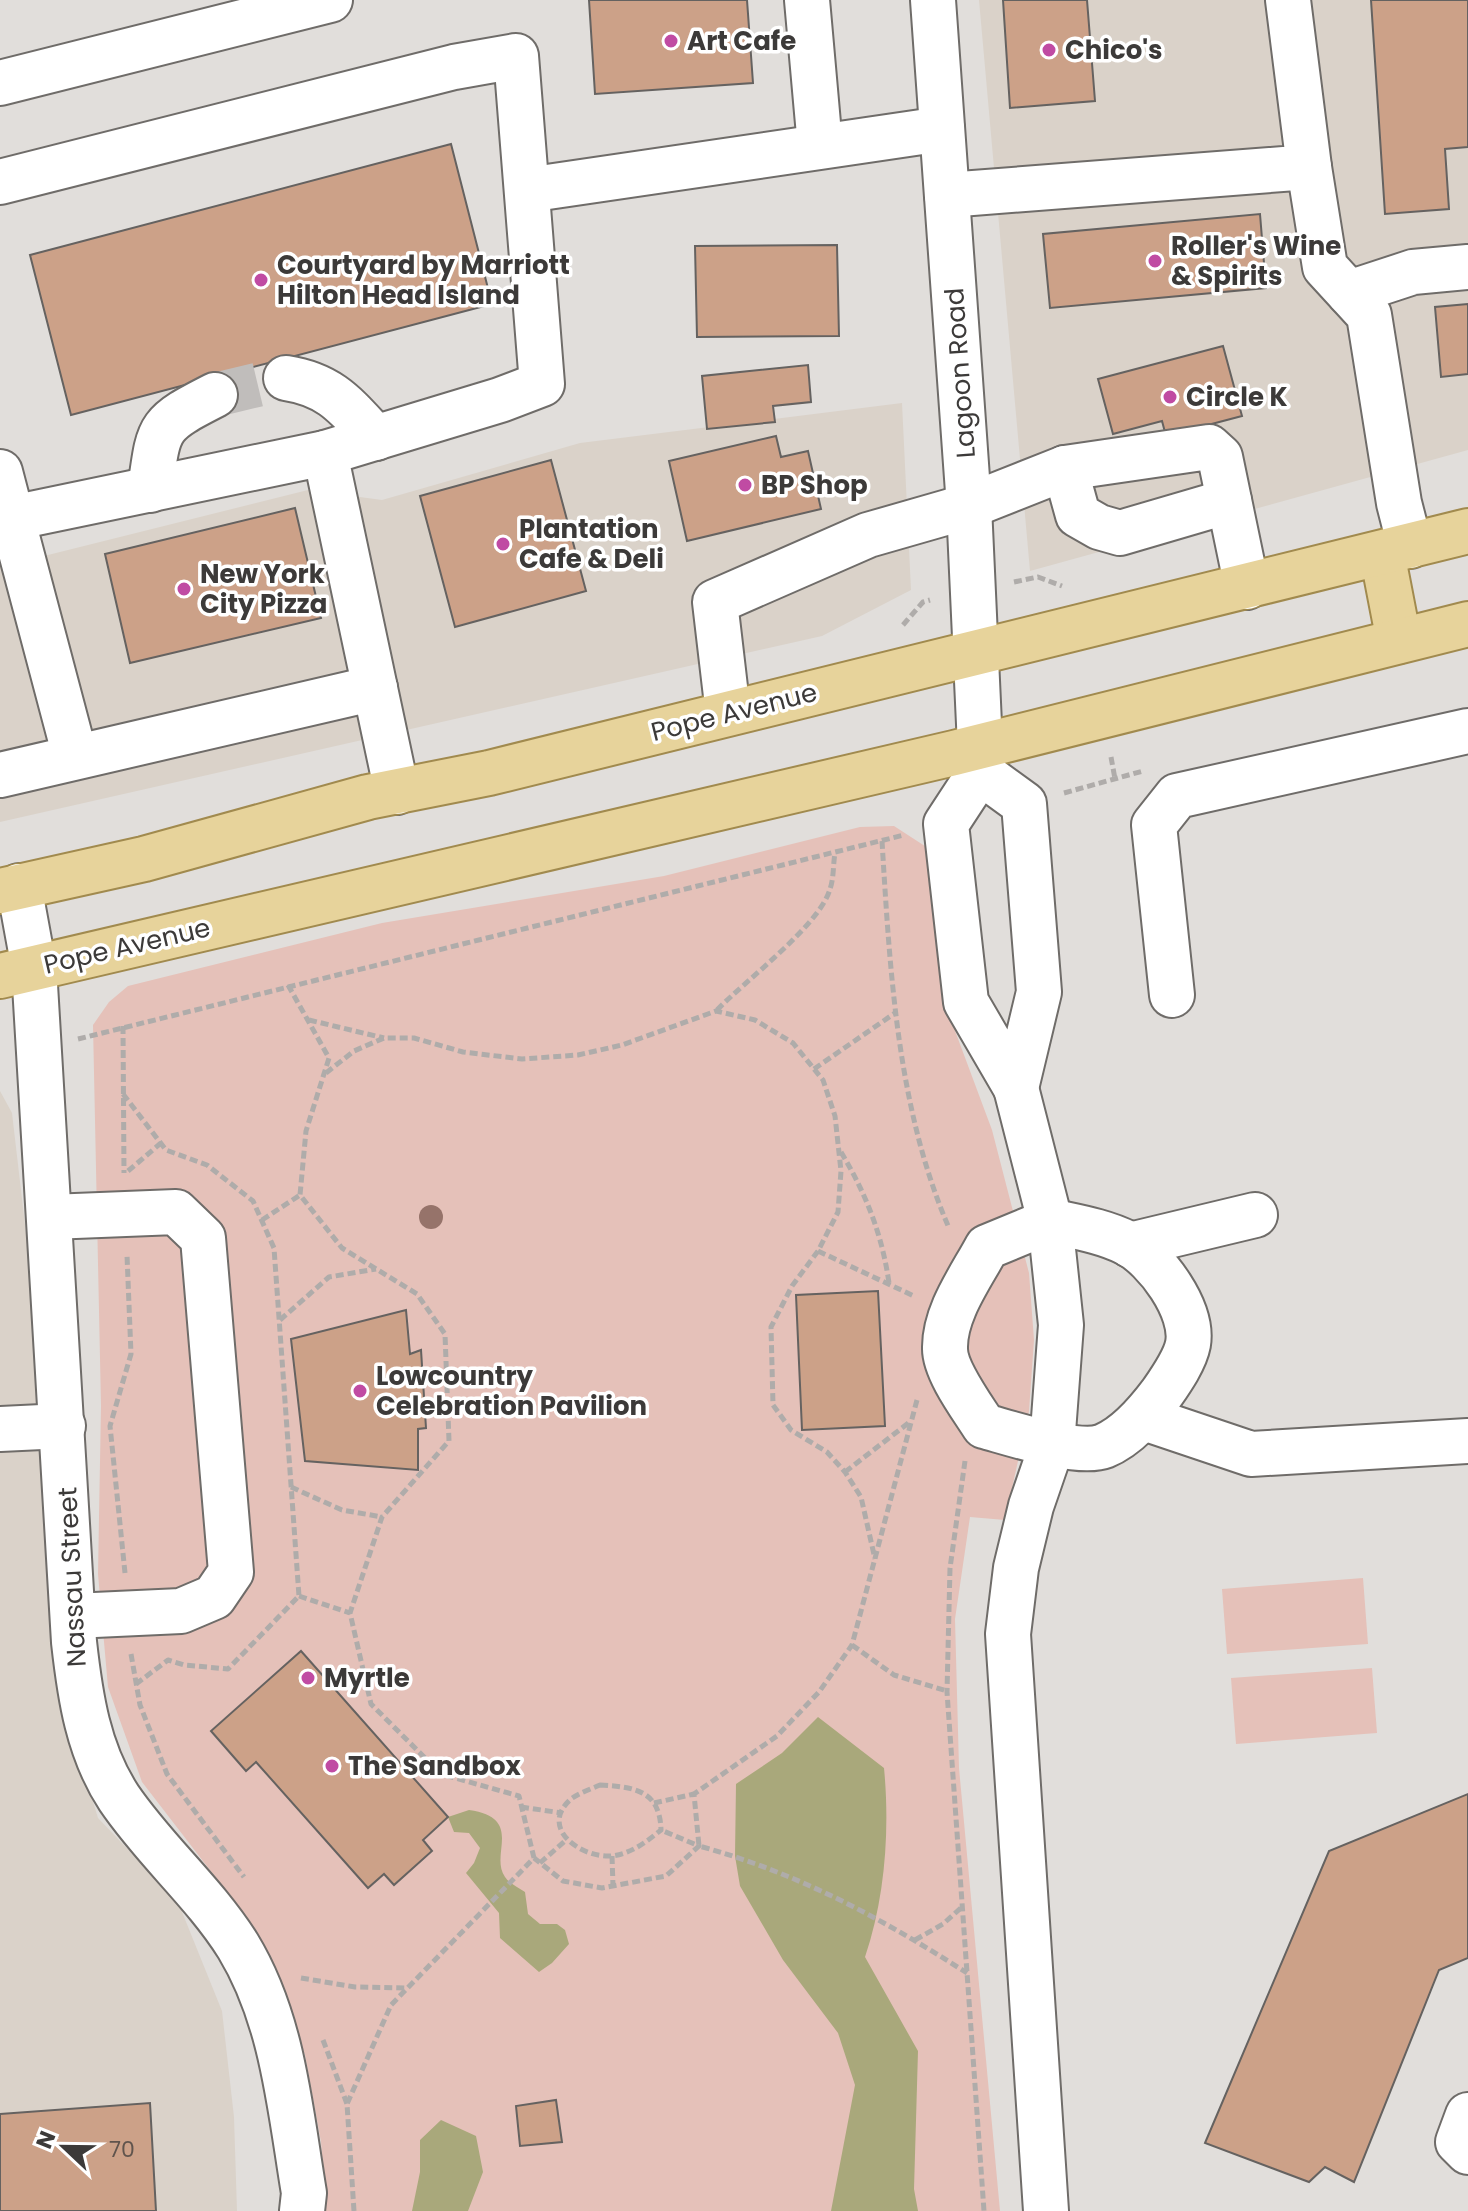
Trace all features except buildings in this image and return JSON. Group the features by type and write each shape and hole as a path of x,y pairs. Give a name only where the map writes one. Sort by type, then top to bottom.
{"main road":[{"name":"Pope Avenue","path":"10,888 144,859 397,792 489,773 1468,531"},
{"path":"1396,550 1399,641"},
{"name":"Pope Avenue","path":"17,972 980,759 1468,624"}],"street":[{"path":"0,83 330,0"},
{"path":"807,0 820,146"},
{"name":"Lagoon Road","path":"933,0 969,506 973,655 980,759"},
{"path":"1288,0 1325,267 1369,315 1399,503 1396,550"},
{"path":"0,182 454,67 516,56 542,384 325,453 6,520"},
{"path":"527,190 942,129"},
{"path":"947,195 1309,167"},
{"path":"1349,293 1413,272 1468,267"},
{"path":"286,378 314,382 335,395 376,438"},
{"path":"150,490 157,435 178,414 215,395"},
{"path":"728,713 715,602 868,535 969,506 1065,468 1209,447 1220,457 1247,587"},
{"path":"325,453 397,792"},
{"path":"1065,468 1078,515 1099,527 1120,533 1229,501"},
{"path":"0,472 6,520 75,756"},
{"path":"0,775 375,688"},
{"path":"1172,995 1154,825 1177,796 1468,731"},
{"path":"1016,1088 1039,992 1024,804 980,759 946,824 966,1002 1016,1088 1050,1221 1061,1325 1052,1445 1020,1552 1008,1634 1046,2211"},
{"name":"Nassau Street","path":"10,888 17,972 39,1051 73,1616 84,1717 118,1796 198,1892 238,1946 257,1984 276,2038 285,2079 304,2193 302,2211"},
{"path":"50,1217 125,1194 176,1212 203,1238 231,1572 214,1597 181,1611 73,1616"},
{"path":"1130,1245 1255,1215"},
{"path":"1050,1221 1093,1230 1130,1245 1169,1282 1183,1311 1188,1343 1170,1382 1144,1418 1102,1447 1052,1445 984,1426 960,1389 944,1350 954,1307 987,1247 1050,1221"},
{"path":"1144,1418 1251,1454 1468,1441"},
{"path":"0,1429 63,1426"},
{"path":"1468,2115 1458,2142 1468,2152"}],"path":[{"path":"1024,804 1159,767"},
{"path":"39,1051 123,1026 946,824"},
{"path":"882,841 895,1013 931,1187 955,1242"},
{"path":"308,1020 384,1038 414,1038 463,1052 522,1059 578,1055 622,1045 716,1011 749,976 802,933 830,891 835,853"},
{"path":"288,985 329,1058 306,1131 300,1195 342,1248 417,1294 445,1334 449,1441 382,1517 350,1613 371,1704 441,1774 519,1796 534,1858 563,1881 602,1888 666,1876 699,1846"},
{"path":"716,1011 755,1020 793,1043 823,1080 835,1116 841,1171 838,1212 818,1251 792,1286 771,1327 773,1405 791,1430 827,1452 845,1472 861,1497 875,1559"},
{"path":"814,1069 895,1013"},
{"path":"123,1026 131,1354 110,1426 129,1613 138,1694 161,1760 167,1774 212,1832"},
{"path":"326,1073 354,1051 384,1038"},
{"path":"125,1194 161,1143"},
{"path":"839,1148 865,1192 884,1248 889,1283"},
{"path":"262,1220 300,1195"},
{"path":"818,1251 923,1301"},
{"path":"279,1320 329,1277 376,1269"},
{"path":"654,1803 694,1794 777,1736 819,1692 852,1645 918,1395 928,1407"},
{"path":"845,1472 912,1420"},
{"path":"966,1454 950,1568 947,1692 984,2211"},
{"path":"291,1487 342,1510 382,1517"},
{"path":"299,1596 350,1613"},
{"path":"852,1645 894,1675 947,1692"},
{"path":"600,1785 627,1786 645,1794 660,1811 661,1830 640,1847 612,1856 589,1854 566,1840 560,1830 562,1813 571,1800 600,1785"},
{"path":"694,1794 699,1846"},
{"path":"521,1807 562,1813"},
{"path":"661,1830 813,1884 879,1917 967,1973"},
{"path":"540,1863 566,1840"},
{"path":"612,1856 613,1886"},
{"path":"354,2211 347,2104 391,2005 534,1858"},
{"path":"915,1940 943,1924 962,1907"},
{"path":"300,1977 355,1987 407,1988"}],"shaded area":[{"path":"979,0 1468,0 1468,450 1030,571"},
{"path":"902,403 911,590 822,636 0,822 0,567 308,490 382,500 580,443"},
{"path":"894,826 931,850 940,881 951,1020 992,1130 1029,1273 1034,1340 1029,1411 1005,1520 970,1517 955,1619 959,1768 1000,2211 326,2211 321,2142 305,2055 269,1964 223,1887 142,1782 108,1687 98,1574 101,1406 93,1025 109,1002 128,986 382,923 664,876 860,827"},
{"path":"0,1091 12,1113 39,1345 70,1726 98,1818 178,1902 222,2011 234,2117 237,2211 0,2211"},
{"path":"1363,1578 1368,1644 1227,1654 1222,1589"},
{"path":"1372,1668 1377,1733 1236,1744 1231,1678"},
{"path":"818,1717 884,1768 884,1864 877,1911 865,1957 918,2051 914,2189 918,2211 831,2211 855,2085 838,2033 783,1960 740,1886 735,1856 736,1784 782,1753"},
{"path":"469,1810 486,1814 501,1829 501,1868 507,1879 525,1892 528,1914 540,1924 557,1924 565,1930 569,1944 539,1972 500,1938 499,1913 466,1873 480,1848 469,1833 454,1832 448,1817"},
{"path":"441,2120 476,2136 483,2172 468,2211 412,2211 420,2172 420,2140"}],"tunnel":[{"path":"215,395 286,378"}],"place":[{"name":"Art Cafe","path":"671,41"},
{"name":"Chico's","path":"1049,50"},
{"name":"Roller's Wine & Spirits","path":"1155,261"},
{"name":"Courtyard by Marriott Hilton Head Island","path":"261,280"},
{"name":"Circle K","path":"1170,397"},
{"name":"BP Shop","path":"745,485"},
{"name":"Plantation Cafe & Deli","path":"503,544"},
{"name":"New York City Pizza","path":"184,589"},
{"name":"Lowcountry Celebration Pavilion","path":"360,1391"},
{"name":"Myrtle","path":"308,1678"},
{"name":"The Sandbox","path":"332,1766"}]}
